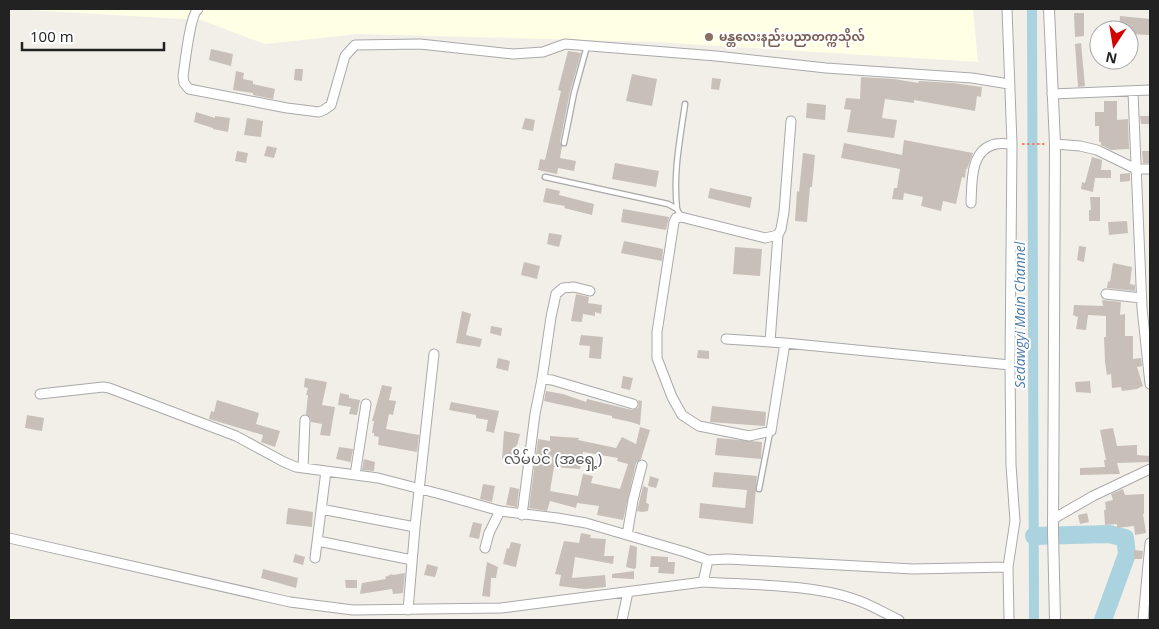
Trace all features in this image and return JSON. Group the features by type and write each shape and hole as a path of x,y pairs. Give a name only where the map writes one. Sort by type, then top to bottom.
{"street":[{"path":"198,9 195,11 192,24 183,76 184,83 189,89 287,108 319,112 331,105 345,56 355,45 420,44 513,54 543,52 565,44 716,56 826,68 972,78 1009,84"},
{"path":"1007,9 1009,84 1016,144 1010,365 1015,521 1008,567 1009,620"},
{"path":"1049,9 1052,94 1053,543 1055,620"},
{"path":"1052,94 1150,90"},
{"path":"1133,92 1142,298 1146,307 1150,384"},
{"path":"770,342 778,235 784,212 791,121"},
{"path":"971,202 972,172 982,151 995,144 1016,144"},
{"path":"1051,144 1080,146 1097,150 1136,169 1150,168"},
{"path":"778,235 765,238 679,213 674,222 657,332 656,358 664,380 682,415 699,426 749,436 771,431 785,343"},
{"path":"522,515 535,414 556,294 563,288 574,287 590,291"},
{"path":"1106,294 1142,298"},
{"path":"726,339 1010,365"},
{"path":"408,610 434,354"},
{"path":"542,379 552,380 633,404"},
{"path":"40,394 102,387 109,388 236,436 284,462 303,468 378,478 500,512 576,522 627,534 708,560 728,559 913,569 1008,567"},
{"path":"355,475 366,404"},
{"path":"303,468 305,420"},
{"path":"627,534 634,492 642,465"},
{"path":"1053,519 1093,496 1150,469"},
{"path":"315,558 326,471"},
{"path":"321,509 415,527"},
{"path":"485,548 489,533 500,512"},
{"path":"9,538 290,602 353,610 501,608 703,582 814,589 853,598 899,620"},
{"path":"318,540 412,560"},
{"path":"1143,620 1150,543"},
{"path":"703,582 708,560"},
{"path":"622,620 628,592"}],"lane":[{"path":"564,143 574,93 587,46"},
{"path":"679,213 675,179 685,104"},
{"path":"545,177 668,204 679,213"},
{"path":"759,489 771,431"}],"path":[{"path":"1016,144 1051,144"}],"shaded area":[{"name":"မန္တလေးနည်းပညာတက္ကသိုလ်","path":"9,9 973,9 978,62 655,42 358,34 265,44 201,20"}],"building":[{"path":"1074,13 1084,13 1084,36 1075,37"},
{"path":"1120,16 1150,19 1150,35 1139,34 1139,20 1120,20"},
{"path":"1081,43 1085,86 1078,87 1075,44"},
{"path":"211,49 233,54 231,66 209,60"},
{"path":"568,51 581,53 570,92 560,142 562,146 560,158 576,161 574,171 558,168 557,174 538,170 540,159 545,160 561,91 558,90"},
{"path":"295,69 303,69 302,81 294,80"},
{"path":"236,71 244,73 243,79 253,81 253,84 275,89 273,99 233,90"},
{"path":"632,74 657,79 652,106 626,101"},
{"path":"861,77 918,83 919,81 953,83 982,87 981,97 977,96 975,111 914,100 914,103 885,99 882,118 897,120 894,138 847,132 851,110 844,109 846,98 860,99"},
{"path":"712,78 721,79 719,90 711,89"},
{"path":"1104,101 1117,101 1117,120 1128,119 1129,149 1111,150 1099,142 1099,126 1095,126 1095,112 1104,112"},
{"path":"807,103 826,105 825,120 806,118"},
{"path":"196,112 215,118 215,116 230,118 228,132 194,122"},
{"path":"1140,116 1150,116 1150,124 1141,124"},
{"path":"247,118 263,121 261,137 244,135"},
{"path":"525,118 535,120 533,131 522,129"},
{"path":"904,140 973,153 966,169 965,178 962,177 956,204 943,201 941,211 921,206 923,197 904,193 903,200 892,199 894,188 897,188 900,169 841,158 844,143 902,155"},
{"path":"267,146 277,148 274,158 264,156"},
{"path":"237,151 248,153 246,163 235,161"},
{"path":"1142,151 1150,151 1150,163 1143,163"},
{"path":"803,153 815,155 807,222 795,221 797,191 799,192"},
{"path":"1092,157 1102,160 1101,170 1111,170 1111,178 1095,178 1093,192 1081,189 1082,182 1085,183"},
{"path":"615,163 659,171 656,187 612,179"},
{"path":"1130,173 1130,181 1120,182 1120,174"},
{"path":"546,188 560,191 559,195 594,204 592,215 564,208 565,206 543,202"},
{"path":"710,188 752,197 750,208 708,198"},
{"path":"1090,197 1100,197 1100,221 1089,221 1089,210 1091,210"},
{"path":"623,209 669,217 666,230 621,222"},
{"path":"1127,221 1128,233 1109,235 1108,222"},
{"path":"549,233 562,235 559,247 547,244"},
{"path":"624,241 663,249 662,261 621,253"},
{"path":"1079,246 1086,247 1084,262 1077,260"},
{"path":"735,247 762,249 760,276 733,274"},
{"path":"524,262 540,266 537,279 521,275"},
{"path":"1113,263 1132,267 1130,284 1135,285 1135,291 1107,288 1108,281 1110,282"},
{"path":"576,294 589,297 588,303 602,305 601,314 595,312 595,316 583,314 582,322 571,321"},
{"path":"1102,300 1121,302 1120,315 1125,314 1125,336 1133,336 1133,359 1141,358 1142,366 1137,367 1143,386 1137,389 1122,391 1121,387 1112,388 1111,374 1107,375 1105,362 1104,337 1106,337 1106,316 1088,315 1086,330 1076,329 1078,317 1073,315 1074,305 1103,306"},
{"path":"462,311 471,314 466,335 482,339 480,347 456,343"},
{"path":"491,326 502,328 501,336 490,333"},
{"path":"581,335 603,337 601,359 589,358 590,346 579,345"},
{"path":"698,350 709,351 709,359 697,358"},
{"path":"498,358 510,361 508,371 496,368"},
{"path":"623,376 633,378 630,390 621,388"},
{"path":"305,378 327,382 322,405 335,407 330,436 320,435 322,424 311,422 310,417 306,414 308,388 304,387"},
{"path":"1090,381 1091,393 1076,392 1075,382"},
{"path":"382,385 392,387 389,400 396,401 393,415 389,414 386,429 419,435 417,452 378,445 379,437 374,436 374,433 372,433 374,421 372,421"},
{"path":"546,391 563,394 586,402 587,399 632,410 638,408 638,400 642,401 640,425 612,418 612,416 544,401"},
{"path":"340,393 349,395 349,398 360,400 357,415 349,414 351,407 338,405"},
{"path":"217,400 259,413 256,424 280,431 275,447 261,442 263,435 209,419 211,411 214,412"},
{"path":"451,402 499,411 494,433 486,431 488,420 476,418 476,415 449,410"},
{"path":"712,406 766,412 765,426 710,422"},
{"path":"27,415 44,418 42,431 25,428"},
{"path":"640,427 650,430 641,459 636,463 623,520 597,515 599,506 577,503 576,508 550,501 547,511 529,508 538,439 550,441 550,436 579,438 578,440 616,448 622,437 636,444","holes":["583,452 618,458 617,461 628,464 620,489 591,483 593,476 583,474 578,496 550,491 554,467 580,469"]},
{"path":"1113,428 1117,446 1137,445 1137,455 1150,456 1150,462 1117,463 1120,474 1080,475 1080,468 1105,467 1104,460 1106,460 1100,430"},
{"path":"504,431 520,434 516,445 515,460 502,459"},
{"path":"717,438 762,442 761,459 715,455"},
{"path":"339,447 353,449 351,462 336,459"},
{"path":"364,459 375,462 374,471 362,470"},
{"path":"714,472 757,476 753,524 699,518 700,503 745,508 747,490 712,487"},
{"path":"650,476 659,479 656,488 648,486"},
{"path":"483,484 495,486 492,502 480,499"},
{"path":"643,486 648,488 646,503 649,504 648,511 642,512 637,511"},
{"path":"510,487 519,489 517,507 506,505"},
{"path":"1123,489 1125,495 1144,494 1143,514 1146,533 1135,535 1134,526 1117,528 1117,524 1105,525 1105,502 1113,500 1111,494"},
{"path":"288,508 313,512 312,527 286,524"},
{"path":"1087,513 1089,522 1080,524 1078,515"},
{"path":"473,522 482,524 479,539 469,537"},
{"path":"581,533 591,535 590,538 606,539 604,556 614,556 613,564 575,557 572,578 605,575 606,587 584,589 559,586 561,575 555,574 564,541 579,543"},
{"path":"511,542 521,544 516,567 503,564 507,548 509,549"},
{"path":"630,545 637,547 636,568 634,569 626,567"},
{"path":"1134,550 1143,551 1142,559 1134,559"},
{"path":"295,554 305,557 303,565 293,562"},
{"path":"651,556 668,557 668,562 675,562 674,574 658,573 659,567 650,567"},
{"path":"487,562 498,567 496,578 491,578 490,597 482,596"},
{"path":"427,564 438,567 435,577 424,575"},
{"path":"263,569 298,578 296,588 261,578"},
{"path":"634,571 634,579 612,578 612,574"},
{"path":"405,573 403,593 393,594 392,589 360,594 362,583 386,579 385,577 392,574"},
{"path":"345,580 357,580 357,588 346,588"}],"waterway":[{"name":"Sedawgyi Main Channel","path":"1032,9 1034,620"},
{"path":"1034,536 1109,534 1125,538 1127,554 1103,620"}],"place":[{"name":"မန္တလေးနည်းပညာတက္ကသိုလ်","path":"709,37"}],"district":[{"name":"လိမ်ပင် (အရှေ့)","path":"553,459"}]}
